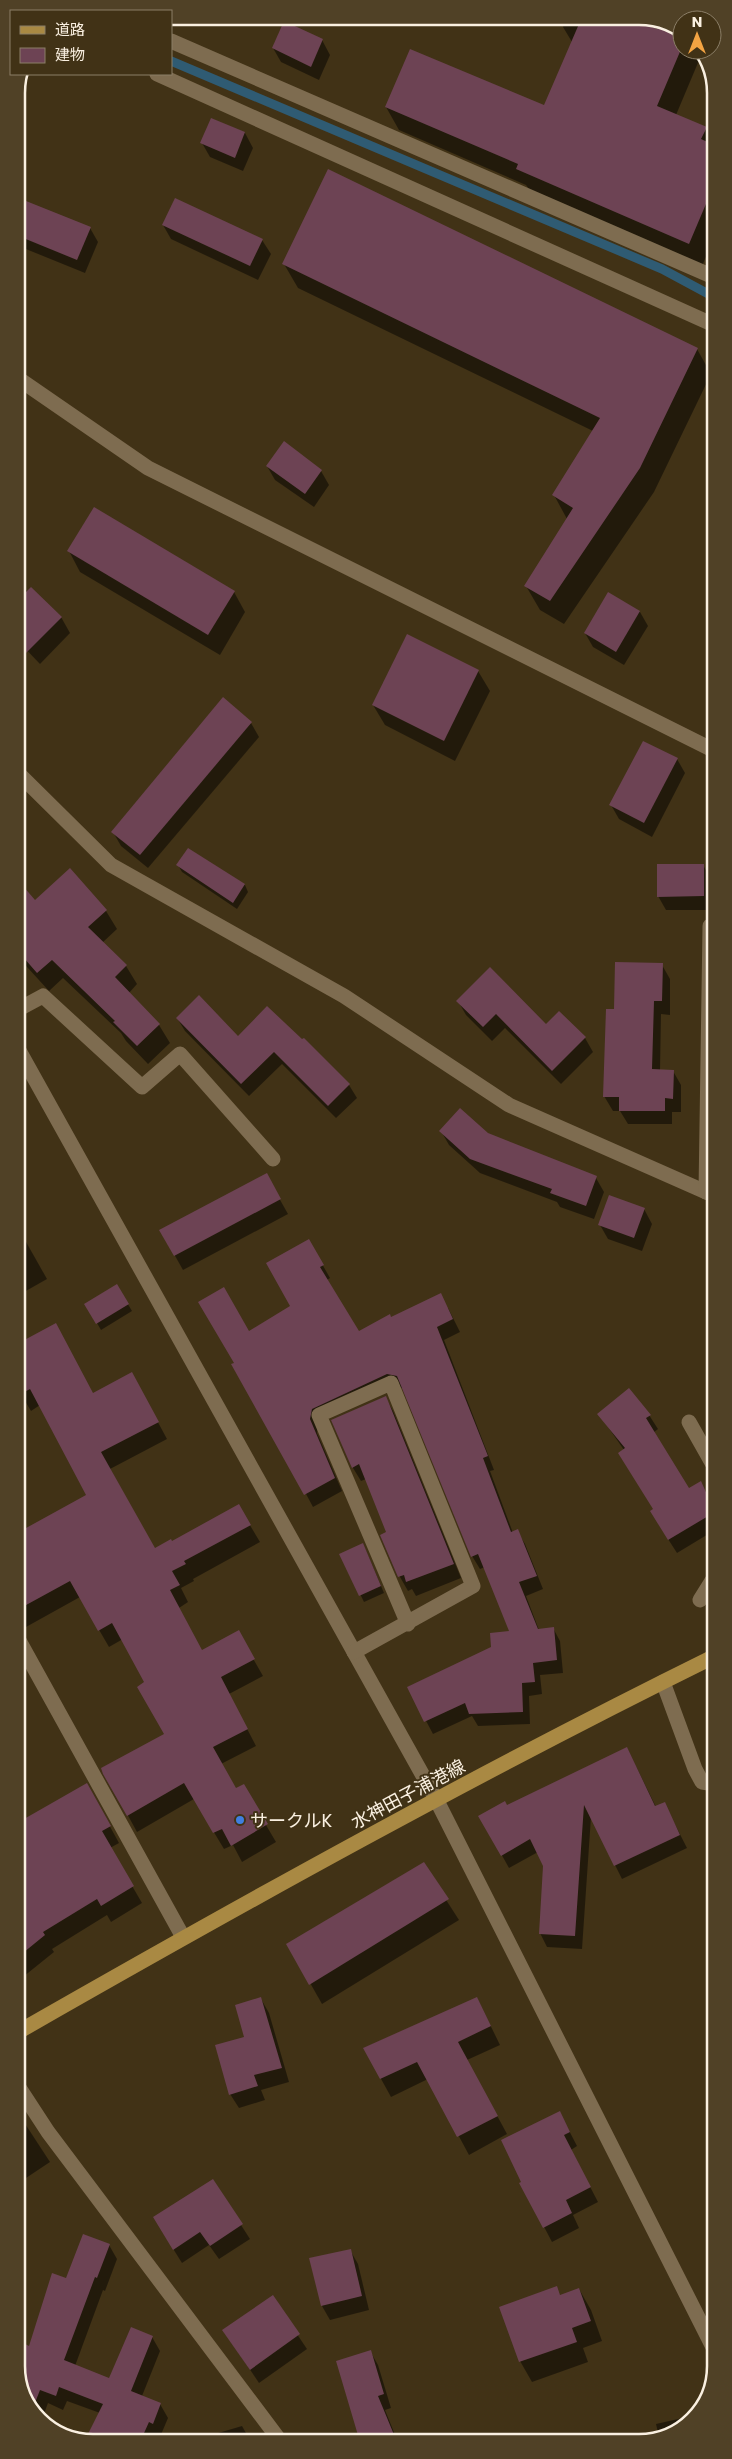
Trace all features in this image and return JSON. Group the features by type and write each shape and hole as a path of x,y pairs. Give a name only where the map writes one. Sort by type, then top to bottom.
{"main road":[{"name":"水神田子浦港線","path":"25,2028 183,1937 436,1799 707,1660"}],"street":[{"path":"172,41 707,274"},
{"path":"159,75 707,322"},
{"path":"25,384 148,468 707,747"},
{"path":"25,780 111,865 344,996 510,1105 707,1193"},
{"path":"25,1006 43,996 142,1088 180,1054 273,1159"},
{"path":"25,1061 436,1799 707,2335"},
{"path":"354,1652 408,1624 473,1586 391,1383 319,1415 408,1624"},
{"path":"689,1422 707,1454"},
{"path":"700,1600 707,1589"},
{"path":"25,1651 183,1937"},
{"path":"663,1682 695,1769 702,1782 707,1783"},
{"path":"25,2097 48,2132 275,2434"}],"building":[{"path":"282,25 293,25 323,39 311,67 272,48"},
{"path":"579,25 643,25 657,29 658,28 672,34 672,60 676,60 657,106 707,127 701,139 707,142 707,202 689,244 516,169 518,164 385,107 410,49 544,105"},
{"path":"211,118 245,132 235,158 200,143"},
{"path":"328,169 698,348 640,468 550,601 524,586 573,508 552,495 600,418 282,264"},
{"path":"175,198 263,239 250,266 162,225"},
{"path":"25,201 91,227 77,260 25,239"},
{"path":"284,441 322,470 305,494 266,466"},
{"path":"94,507 235,591 208,635 67,551"},
{"path":"31,587 62,617 25,654 25,593"},
{"path":"608,592 640,611 616,652 584,633"},
{"path":"407,634 479,670 444,741 372,705"},
{"path":"223,697 252,722 140,855 111,832"},
{"path":"643,741 678,758 644,823 609,805"},
{"path":"188,848 245,884 233,903 176,865"},
{"path":"657,864 704,864 704,896 657,897"},
{"path":"70,868 107,910 88,927 127,965 115,977 160,1024 137,1046 113,1022 115,1021 52,960 37,973 25,959 25,888 35,900"},
{"path":"615,962 663,963 662,1001 654,1001 652,1069 674,1070 673,1099 665,1098 665,1111 619,1111 619,1097 603,1097 606,1009 614,1009"},
{"path":"490,967 546,1024 559,1011 586,1037 552,1071 496,1014 483,1027 456,1001"},
{"path":"199,995 238,1036 267,1006 302,1039 304,1038 350,1084 328,1106 274,1052 241,1084 176,1018"},
{"path":"460,1108 488,1133 597,1176 586,1206 550,1193 552,1189 470,1159 439,1131"},
{"path":"267,1173 281,1199 174,1256 159,1230"},
{"path":"609,1195 645,1208 634,1238 598,1225"},
{"path":"309,1239 324,1265 320,1267 359,1331 390,1314 391,1317 441,1293 453,1319 437,1327 488,1456 483,1458 511,1532 518,1529 537,1576 519,1582 538,1629 554,1627 557,1660 533,1663 535,1682 522,1683 523,1712 469,1714 465,1703 424,1722 407,1687 491,1647 490,1633 509,1631 478,1554 471,1557 397,1376 387,1374 312,1409 310,1419 335,1478 304,1495 231,1364 234,1363 198,1302 224,1287 249,1331 290,1306 266,1263"},
{"path":"117,1284 129,1304 96,1324 84,1304"},
{"path":"56,1323 93,1393 132,1372 159,1422 101,1452 155,1548 171,1539 172,1541 239,1504 251,1525 184,1561 186,1564 172,1571 180,1585 170,1590 202,1650 239,1630 255,1659 221,1677 248,1729 213,1747 236,1788 244,1784 268,1824 231,1846 222,1829 213,1833 184,1783 127,1816 101,1768 164,1734 137,1687 144,1682 112,1623 98,1631 70,1581 25,1606 25,1529 86,1495 30,1389 25,1392 25,1340"},
{"path":"629,1388 651,1415 646,1418 689,1488 701,1481 707,1494 707,1517 668,1540 650,1511 653,1509 618,1453 625,1448 597,1414"},
{"path":"386,1396 454,1564 406,1582 404,1575 398,1577 380,1535 386,1532 359,1464 352,1468 331,1420"},
{"path":"363,1543 381,1586 359,1596 339,1554"},
{"path":"627,1747 655,1806 665,1802 680,1835 614,1866 584,1805 575,1936 539,1934 543,1866 530,1839 501,1856 478,1816 505,1801 507,1805"},
{"path":"87,1783 111,1826 102,1831 134,1886 101,1906 97,1899 43,1932 45,1935 25,1951 25,1818"},
{"path":"424,1862 449,1899 309,1985 286,1944"},
{"path":"261,1997 282,2068 254,2075 258,2086 229,2095 215,2045 244,2037 235,2005"},
{"path":"477,1997 491,2026 458,2042 498,2116 457,2137 417,2062 380,2079 363,2048"},
{"path":"560,2111 570,2132 564,2135 591,2187 566,2200 572,2213 543,2228 519,2183 521,2182 501,2140"},
{"path":"213,2179 243,2224 210,2246 200,2232 173,2250 153,2217"},
{"path":"83,2234 110,2244 97,2278 95,2277 64,2360 109,2378 131,2327 153,2336 131,2391 161,2403 153,2424 149,2422 144,2434 88,2434 103,2404 59,2387 56,2396 40,2390 35,2402 30,2392 26,2379 25,2344 29,2346 52,2273 66,2278"},
{"path":"351,2249 362,2296 321,2306 309,2258"},
{"path":"557,2286 560,2295 579,2288 591,2321 572,2328 577,2342 519,2362 499,2307"},
{"path":"273,2295 300,2334 250,2370 222,2330"},
{"path":"371,2350 384,2394 378,2396 394,2434 358,2434 336,2361"}],"waterway":[{"path":"172,61 662,269 707,293"}],"place":[{"name":"サークルK","path":"240,1820"}]}
